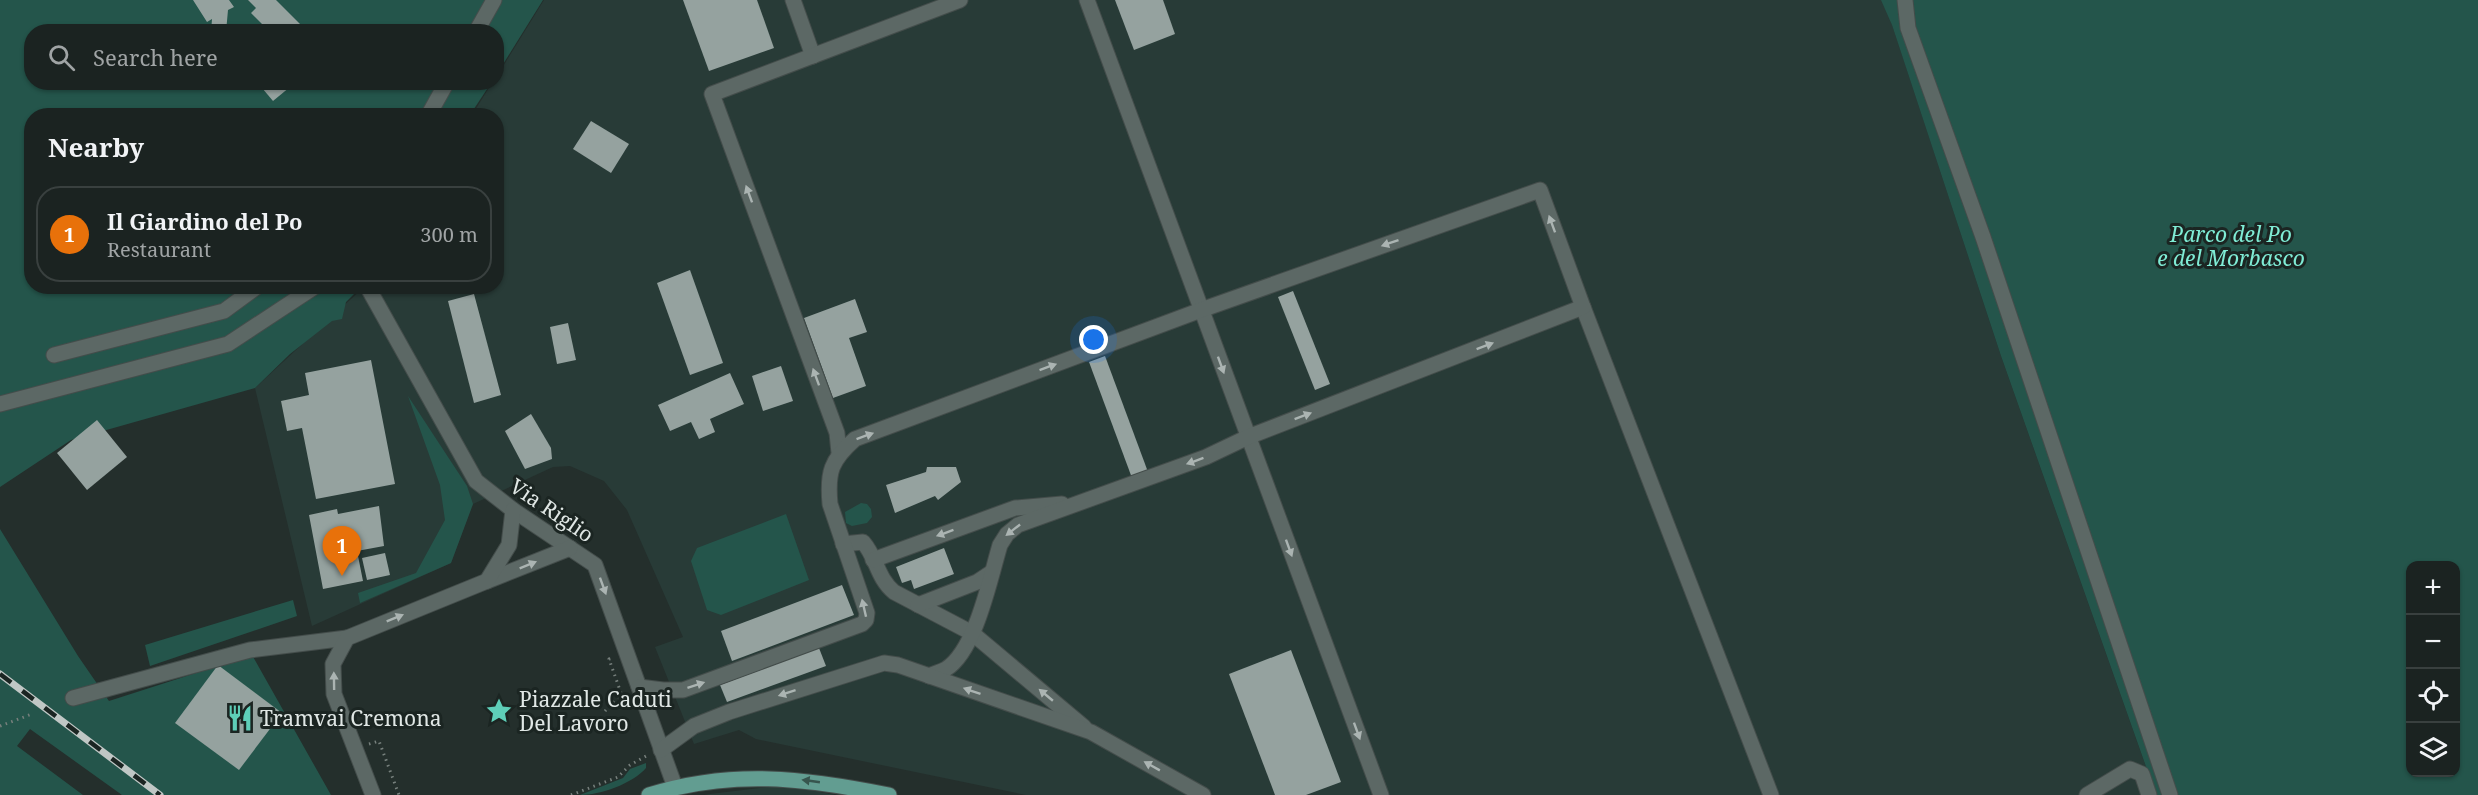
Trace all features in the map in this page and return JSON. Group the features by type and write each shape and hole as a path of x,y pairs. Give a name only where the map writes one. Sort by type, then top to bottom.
{"main road":[{"path":"649,795 706,781 788,778 889,795"}],"street":[{"path":"480,24 494,0"},
{"path":"793,0 813,56"},
{"path":"839,453 837,433 712,94 960,0"},
{"path":"1087,0 1381,795"},
{"path":"1905,0 1908,28 1983,237 2170,795"},
{"path":"432,108 443,90"},
{"path":"639,687 683,690 862,624 866,620 867,613 830,504 828,486 831,468 839,453 855,439 1201,310 1540,190 1771,795"},
{"path":"54,355 224,311 247,294"},
{"path":"0,404 228,344 304,294"},
{"name":"Via Riglio","path":"371,294 476,481 513,510 595,564 675,787"},
{"path":"929,676 947,669 959,656 972,633 1000,545 1007,534 1018,525 1206,457 1248,437 1583,307"},
{"path":"873,560 1015,508 1083,503"},
{"path":"487,581 509,545 513,510"},
{"path":"843,544 863,542 884,583 918,605 972,633 1091,732"},
{"path":"73,698 250,651 347,638 570,548"},
{"path":"918,605 977,582 992,572"},
{"path":"347,638 333,664 334,694 373,795"},
{"path":"662,750 680,735 703,723 870,666 898,665 1091,732 1203,795"},
{"path":"2087,795 2130,769 2142,774 2149,795"}],"path":[{"path":"605,711 621,693 609,659 627,653"},
{"path":"0,726 32,714"},
{"path":"356,749 379,741 399,795"},
{"path":"571,795 618,777 630,765 662,750"}],"shaded area":[{"path":"544,0 1884,0 2001,356 2156,795 1026,795 756,739 739,730 694,744 655,647 683,637 627,510 604,481 570,466 553,467 473,504 451,563 312,626 255,388 356,294 504,294 504,108 476,108 488,90 504,90 504,65"},
{"path":"786,785 835,795 704,795 710,794"}],"green space":[{"path":"0,0 543,0 504,63 504,24 24,24 24,90 486,90 475,108 24,108 24,294 354,294 346,302 342,319 332,321 290,354 255,388 71,440 0,487"},
{"name":"Parco del Po e del Morbasco","path":"1881,0 2478,0 2478,795 2156,795 2001,356 1892,25"},
{"path":"408,396 467,486 473,504 451,563 360,603 358,593 416,573 445,520 440,485"},
{"path":"861,503 867,504 871,509 872,517 867,523 852,526 846,523 845,512"},
{"path":"786,514 809,580 721,615 707,610 691,561 697,548"},
{"path":"0,529 78,656 109,701 252,655 331,795 122,795 30,729 17,746 83,795 0,795"},
{"path":"293,600 297,616 150,666 145,645"},
{"path":"646,763 646,768 640,774 624,784 606,791 580,795 623,778 630,769"}],"building":[{"path":"193,0 229,0 234,7 228,10 227,24 212,24 212,19 207,22"},
{"path":"248,0 276,0 300,24 262,24 251,13 256,8"},
{"path":"683,0 757,0 774,48 709,71"},
{"path":"1115,0 1163,0 1175,34 1134,50"},
{"path":"264,90 286,90 273,101"},
{"path":"591,121 629,144 611,173 573,149"},
{"path":"690,270 723,363 690,375 657,283"},
{"path":"1293,291 1330,384 1315,390 1278,297"},
{"path":"474,294 501,395 474,403 448,301"},
{"path":"855,299 867,332 849,338 866,386 833,398 804,318"},
{"path":"568,323 576,360 557,364 550,327"},
{"path":"1105,356 1148,472 1132,478 1089,362"},
{"path":"371,360 395,484 316,499 302,428 287,431 281,401 309,395 305,373"},
{"path":"781,366 793,401 763,411 752,376"},
{"path":"730,373 744,404 710,419 715,432 699,439 691,422 670,431 658,405"},
{"path":"531,414 551,448 552,459 525,469 505,431"},
{"path":"97,420 127,457 87,490 57,453"},
{"path":"927,467 956,467 961,482 938,500 935,496 895,513 886,485 926,472"},
{"path":"379,506 384,546 357,551 363,581 323,589 309,515 337,509 338,514"},
{"path":"944,548 954,574 914,589 911,580 902,583 896,567"},
{"path":"385,553 390,575 367,580 362,558"},
{"path":"842,585 854,615 732,661 721,631"},
{"path":"819,648 826,666 727,702 720,685"},
{"path":"1291,650 1341,782 1306,795 1275,795 1229,674"},
{"path":"218,665 282,713 239,770 175,723"}],"railway":[{"path":"0,674 160,795"}],"place":[{"name":"Il Giardino del Po","path":"342,576"},
{"name":"Piazzale Caduti Del Lavoro","path":"499,711"},
{"name":"Tramvai Cremona","path":"240,718"}]}
